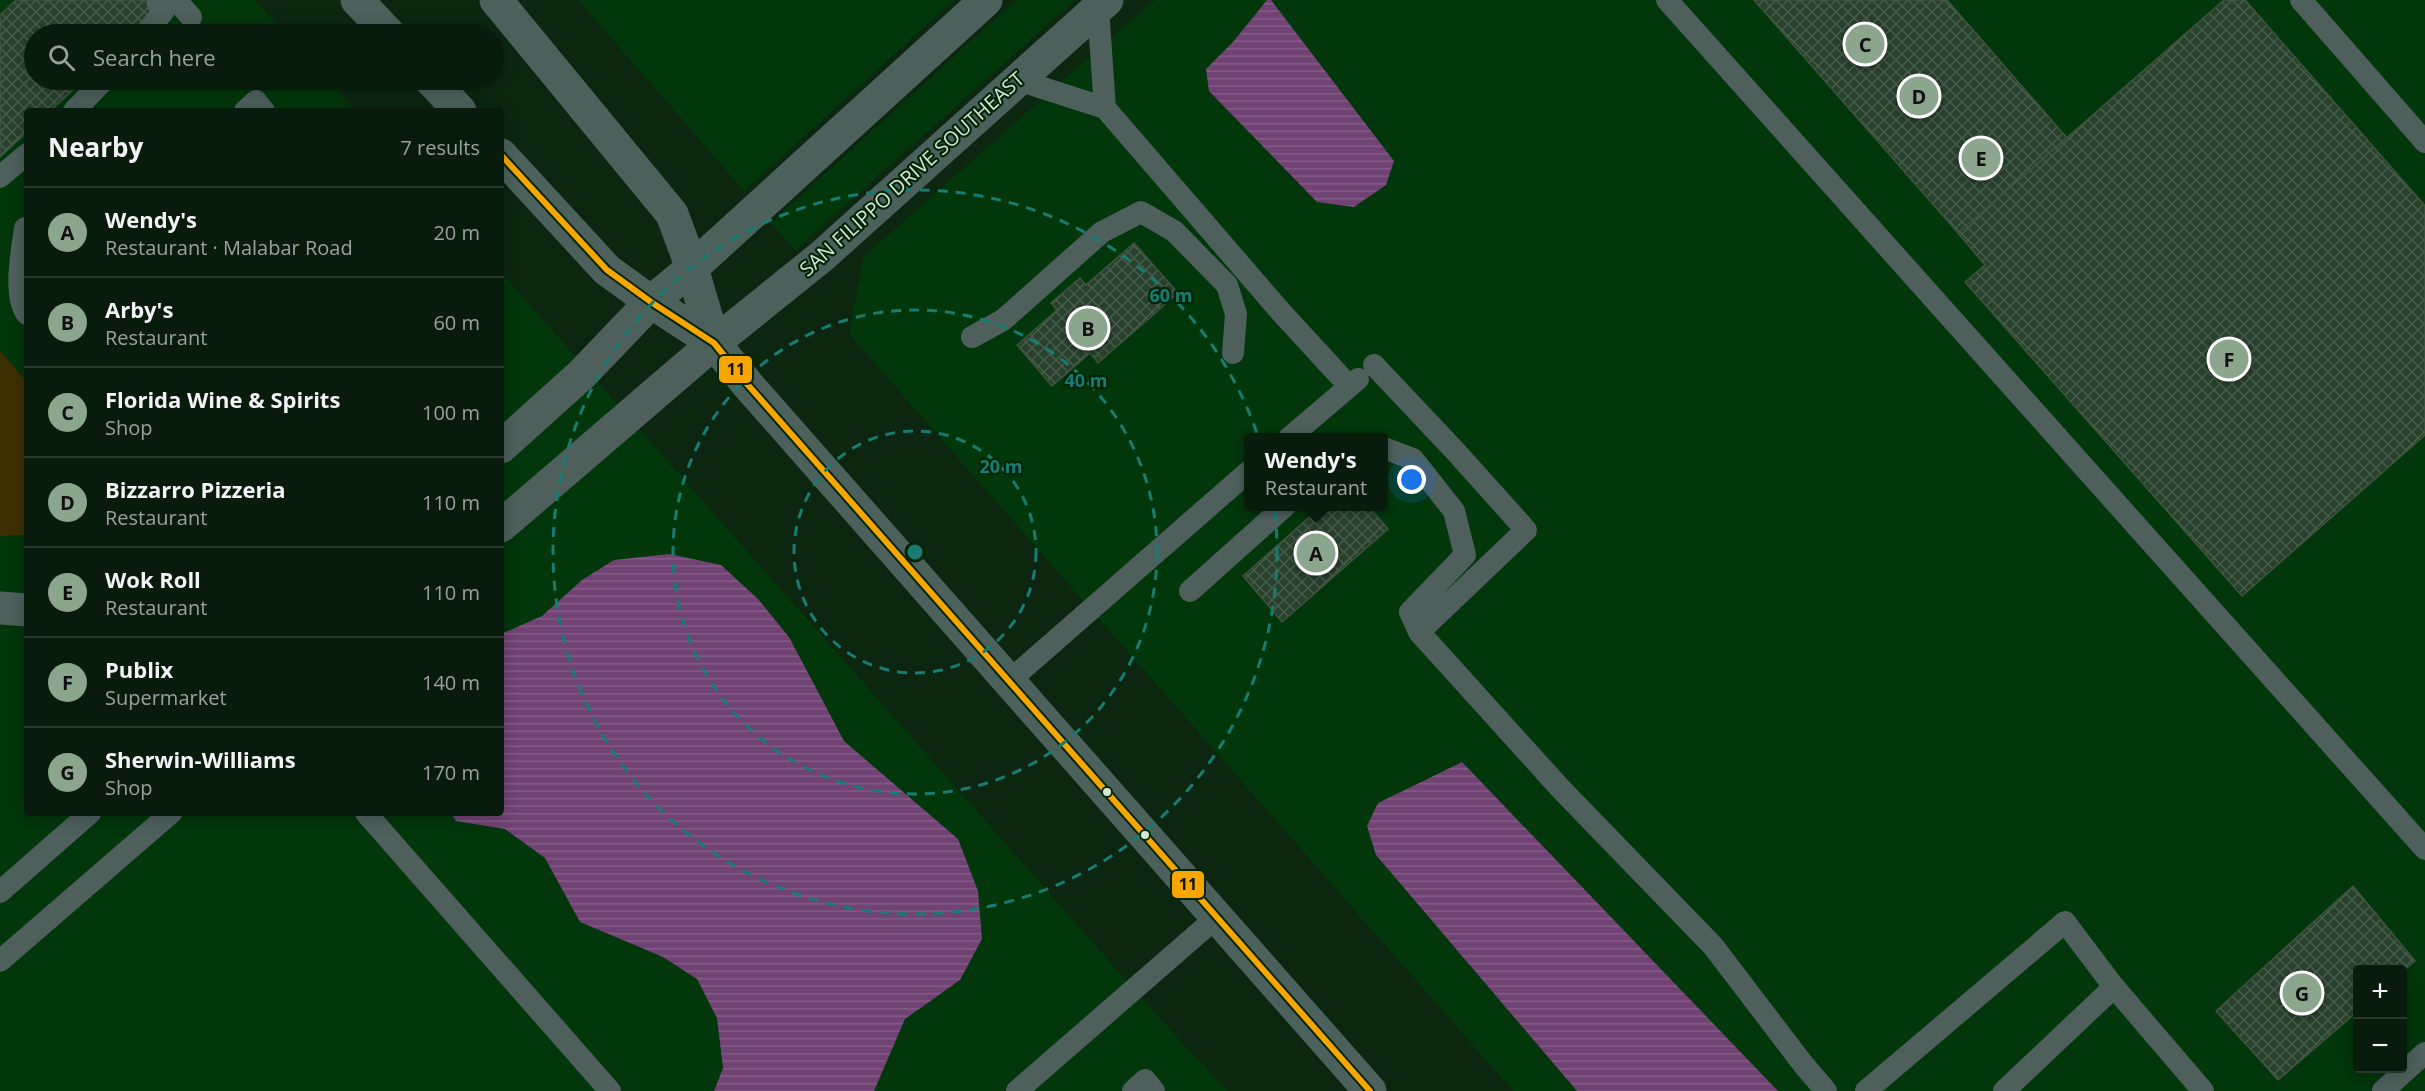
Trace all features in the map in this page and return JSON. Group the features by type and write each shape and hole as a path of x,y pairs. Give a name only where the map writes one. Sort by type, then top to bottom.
{"main road":[{"path":"357,0 380,24"},
{"path":"496,0 672,214 692,268 714,343"},
{"path":"651,302 692,268 986,0"},
{"name":"SAN FILIPPO DRIVE SOUTHEAST","path":"714,343 821,257 1102,4"},
{"path":"440,90 457,108"},
{"path":"504,158 608,270 651,302 714,343 748,385 1370,1091"}],"street":[{"path":"504,444 582,374 651,302"},
{"path":"504,523 714,343"},
{"path":"0,608 24,610"}],"lane":[{"path":"154,24 164,12 158,4 159,0"},
{"path":"176,0 191,17"},
{"path":"1667,0 2424,845"},
{"path":"2301,0 2425,142"},
{"path":"1102,4 1105,108"},
{"path":"1018,80 1105,108 1281,312 1457,453 1526,530 1419,632"},
{"path":"77,108 94,90"},
{"path":"248,108 256,101 262,108"},
{"path":"0,177 24,157"},
{"path":"972,337 1003,320 1102,232 1141,212 1174,231 1227,285 1236,314 1233,353"},
{"path":"24,266 22,307 24,310"},
{"path":"1295,433 1360,377"},
{"path":"1388,450 1413,459 1454,511 1465,555 1410,612 1419,632 1560,788 1713,946 1826,1091"},
{"path":"1009,681 1244,475"},
{"path":"1190,591 1280,511"},
{"path":"0,891 87,816"},
{"path":"0,961 168,816"},
{"path":"369,816 610,1091"},
{"path":"1017,1091 1217,917"},
{"path":"1866,1091 2065,922 2114,987 2204,1091"},
{"path":"2004,1091 2114,987"},
{"path":"2383,1091 2425,1053"},
{"path":"1133,1091 1145,1080 1155,1091"}],"shaded area":[{"path":"0,0 255,0 278,24 24,24 24,90 336,90 353,108 24,108 24,379 0,351"},
{"path":"578,0 954,0 744,191"},
{"path":"1016,0 1075,0 795,250 771,223"},
{"path":"1154,0 2425,0 2425,1091 1513,1091 849,334 863,257"},
{"path":"1267,0 1271,0 1394,161 1386,185 1354,207 1317,202 1209,91 1206,69 1233,42"},
{"path":"504,275 1164,1023 1228,1091 0,1091 0,536 24,535 24,816 504,816"},
{"path":"0,351 24,379 24,535 0,536"},
{"path":"669,554 721,565 758,599 789,637 844,741 958,839 978,891 982,939 960,980 905,1019 874,1091 714,1091 723,1068 717,1018 697,979 663,957 580,922 545,858 505,829 456,821 453,816 504,816 504,633 542,616 582,580 614,560"},
{"path":"1462,762 1778,1091 1577,1091 1376,855 1367,826 1378,803"}],"building":[{"path":"16,0 149,0 158,10 143,24 24,24 24,90 73,90 53,108 24,108 24,135 0,157 0,15"},
{"path":"1754,0 1947,0 2067,138 1958,233"},
{"path":"2224,0 2245,0 2425,206 2425,435 2242,596 1965,282 1985,265 1958,233"},
{"path":"1134,243 1178,293 1098,363 1090,353 1052,386 1017,345 1057,310 1051,303 1080,278 1086,285"},
{"path":"1316,511 1372,511 1388,529 1282,622 1243,576"},
{"path":"2353,886 2415,961 2407,968 2407,965 2353,965 2353,1015 2278,1080 2216,1011"}],"transit line":[{"name":"11","path":"504,158 607,270 714,343 748,385 1370,1091"}],"place":[{"name":"Florida Wine & Spirits","path":"1865,44"},
{"name":"Bizzarro Pizzeria","path":"1919,96"},
{"name":"Wok Roll","path":"1981,158"},
{"name":"Arby's","path":"1088,328"},
{"name":"Publix","path":"2229,359"},
{"name":"Wendy's","path":"1316,553"},
{"name":"Sherwin-Williams","path":"2302,993"}]}
